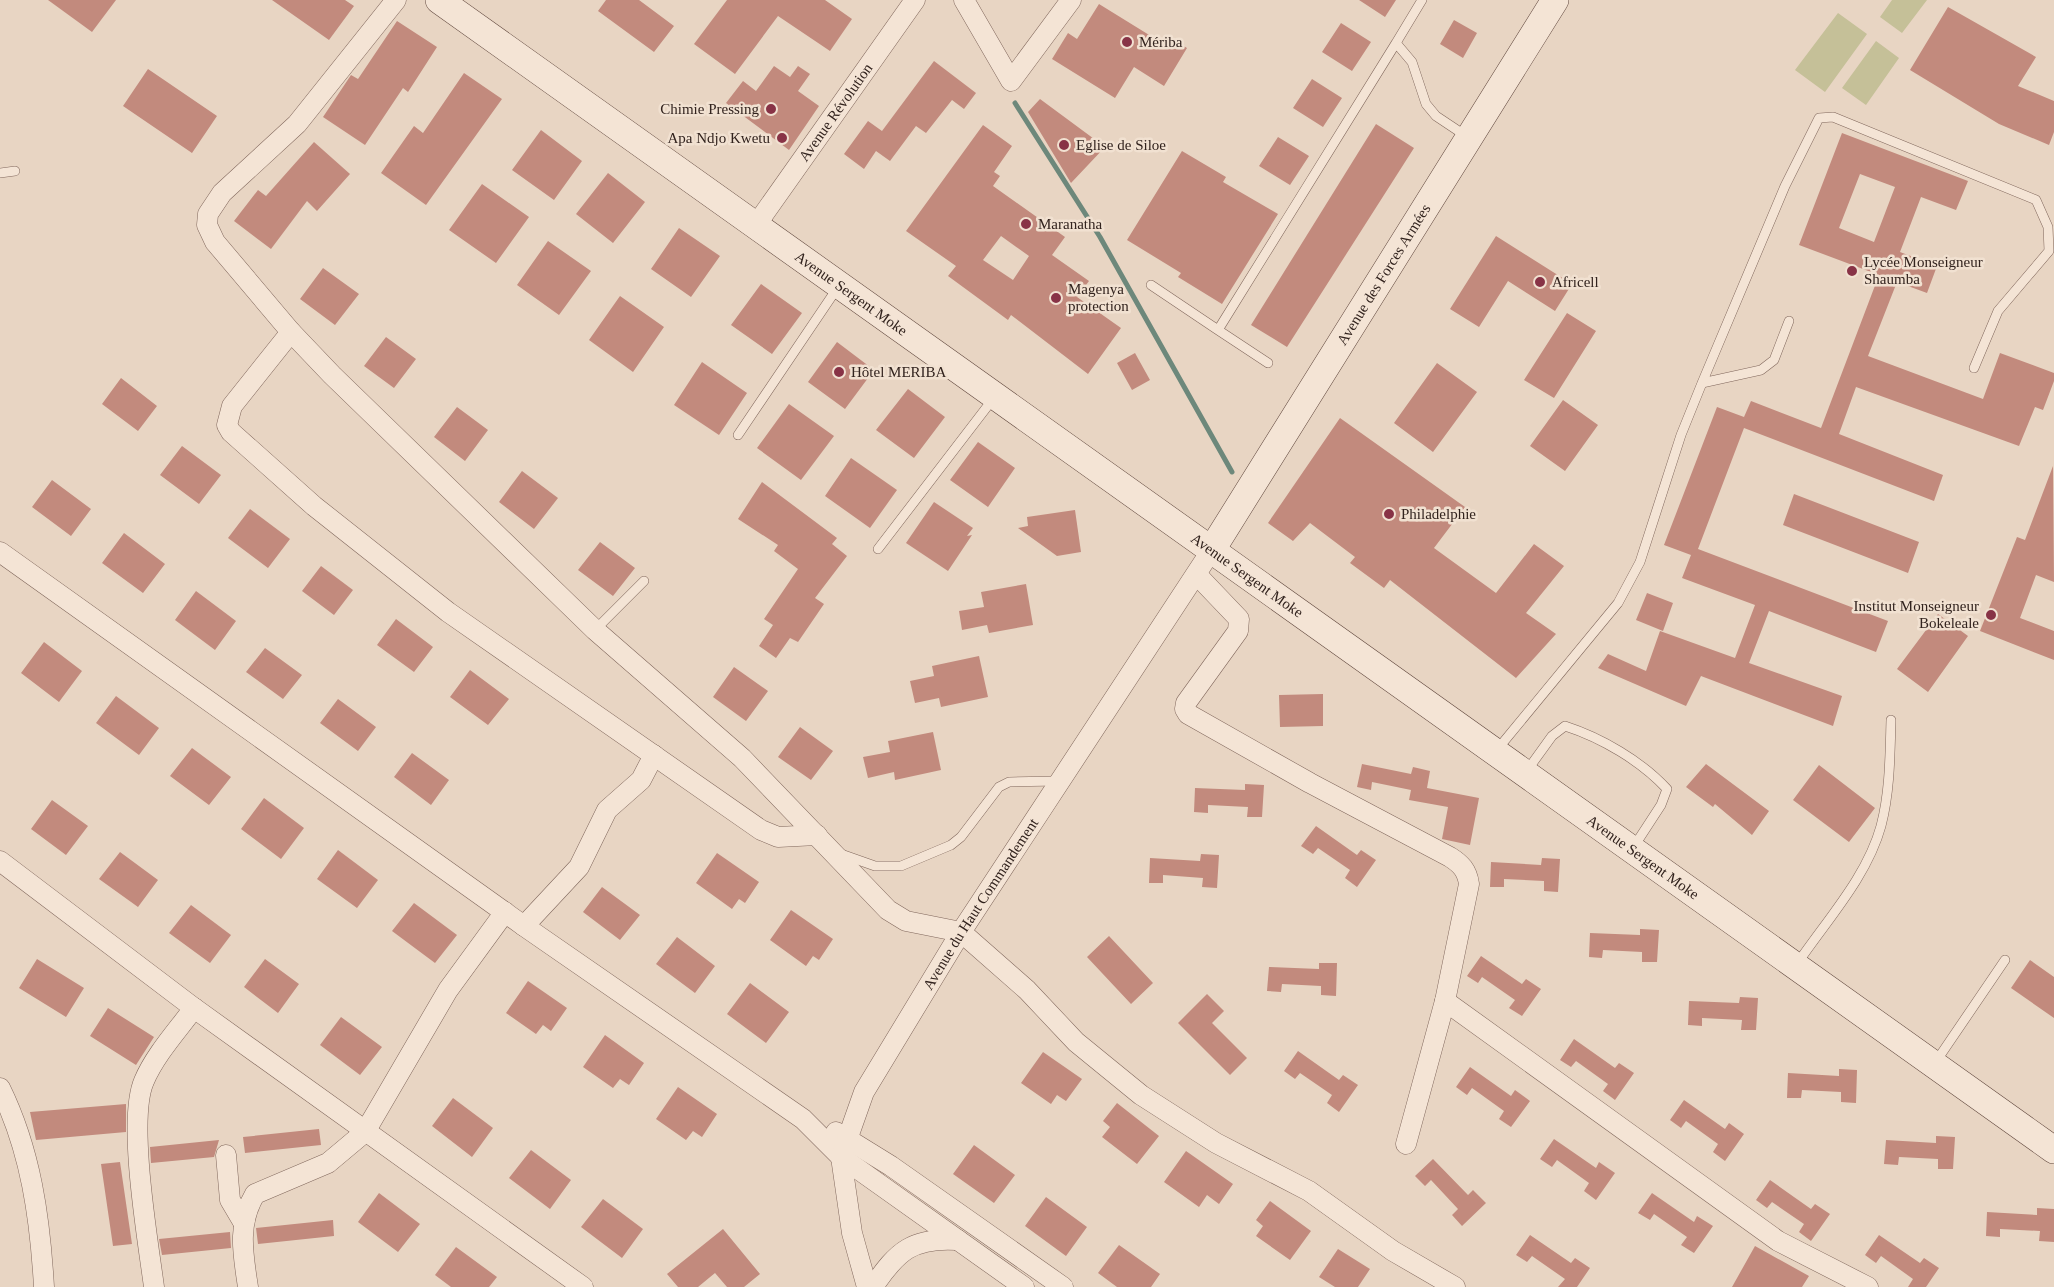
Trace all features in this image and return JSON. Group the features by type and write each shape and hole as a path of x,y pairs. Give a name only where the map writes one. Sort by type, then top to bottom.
{"main road":[{"name":"Avenue Sergent Moke","path":"439,0 1494,753 1935,1063 2054,1150"},
{"name":"Avenue des Forces Armées","path":"1211,551 1555,0"}],"street":[{"path":"396,0 297,124 222,193 208,214 207,225 215,242 291,332 595,630 742,758 882,904 906,921 961,932 1027,990 1076,1042 1141,1095 1216,1143 1309,1191 1393,1251 1455,1287"},
{"name":"Avenue Révolution","path":"756,225 915,0"},
{"path":"964,0 1011,81 1071,0"},
{"path":"291,332 232,406 227,425 231,432 314,506 448,612 768,834 778,837 817,835"},
{"name":"Avenue du Haut Commandement","path":"867,1287 852,1233 841,1157 864,1092 961,932 1211,551"},
{"path":"0,552 524,926 803,1119 841,1157 1024,1287"},
{"path":"1197,575 1239,619 1238,631 1234,640 1186,703 1185,709 1188,714 1310,783 1450,857 1468,874 1469,884 1446,1001 1406,1144"},
{"path":"524,926 579,867 607,810 641,780 654,755"},
{"path":"0,861 194,1008 583,1287"},
{"path":"248,1287 242,1243 243,1222 255,1194 328,1163 364,1132 448,990 505,912"},
{"path":"1446,1001 1778,1241 1868,1287"},
{"path":"154,1287 136,1124 140,1092 149,1071 194,1008"},
{"path":"0,1088 27,1156 40,1226 44,1287"},
{"path":"803,1119 848,1137 1063,1287"},
{"path":"226,1155 230,1200 243,1222"},
{"path":"873,1287 887,1266 911,1247 932,1239 958,1240"}],"lane":[{"path":"1218,330 1422,0"},
{"path":"1396,43 1412,62 1426,104 1436,116 1468,138"},
{"path":"1494,753 1591,637 1630,585 1640,562 1681,435 1702,383 1785,186 1819,118 1833,117 2036,200 2048,227 2049,251 1998,311 1974,368"},
{"path":"0,173 15,171"},
{"path":"738,435 840,285"},
{"path":"1151,285 1268,363"},
{"path":"1702,383 1761,370 1774,360 1788,321"},
{"path":"878,549 995,397"},
{"path":"595,630 644,581"},
{"path":"1796,966 1861,871 1881,826 1890,771 1890,720"},
{"path":"1525,774 1552,736 1566,726 1587,733 1652,773 1667,789 1661,805 1632,850"},
{"path":"833,851 875,866 901,866 951,845 961,837 999,787 1009,782 1059,781"},
{"path":"1935,1063 2005,960"}],"shaded area":[{"path":"1892,0 1927,0 1902,33 1880,17"},
{"path":"1838,13 1867,34 1825,92 1795,70"},
{"path":"1876,41 1899,58 1866,105 1842,88"}],"building":[{"path":"48,0 116,0 92,32"},
{"path":"272,0 345,0 354,6 329,40"},
{"path":"606,0 639,0 674,26 654,52 598,11"},
{"path":"727,0 825,0 852,19 830,51 778,16 735,74 694,44"},
{"path":"1359,0 1396,0 1385,17"},
{"path":"1099,4 1167,46 1172,39 1187,48 1164,86 1134,67 1115,98 1052,59 1068,33 1077,39"},
{"path":"1948,7 2036,57 2018,86 2054,101 2054,132 2049,145 1999,124 1910,70"},
{"path":"1454,20 1477,33 1463,58 1440,44"},
{"path":"397,21 437,47 408,92 403,88 365,145 323,117 351,75 358,79"},
{"path":"1341,23 1371,42 1352,71 1322,52"},
{"path":"934,61 976,93 964,109 952,100 926,133 916,126 890,161 876,151 864,169 844,154 868,121 882,131"},
{"path":"774,66 790,77 798,66 810,74 798,91 819,106 789,150 726,103 743,81 756,91"},
{"path":"148,69 217,116 192,153 123,106"},
{"path":"464,73 502,99 426,205 381,173 414,126 423,133"},
{"path":"1312,79 1342,98 1323,127 1293,108"},
{"path":"1040,99 1105,147 1071,183 1028,112"},
{"path":"1376,124 1414,148 1287,347 1251,325"},
{"path":"983,125 1012,146 994,172 1000,176 993,186 1065,237 1052,255 1089,281 1077,297 1121,328 1088,374 1011,315 1008,320 948,276 956,266 906,231","holes":["1001,236 1029,256 1013,280 983,260"]},
{"path":"541,130 582,161 554,200 512,170"},
{"path":"1842,133 1968,181 1956,210 1921,197 1900,252 1937,266 1927,293 1897,282 1868,356 1983,399 2000,353 2054,373 2054,381 2043,410 2035,407 2019,446 1856,387 1839,434 1943,475 1934,501 1744,428 1698,549 1888,621 1876,652 1769,611 1749,663 1842,696 1833,726 1701,676 1686,706 1598,668 1608,654 1646,671 1660,631 1735,658 1755,605 1682,578 1691,555 1664,545 1717,407 1744,417 1751,401 1821,428 1879,275 1799,245","holes":["1860,174 1895,187 1874,242 1839,228"]},
{"path":"1278,137 1309,156 1290,185 1259,166"},
{"path":"314,142 350,174 317,211 307,201 271,249 234,221 258,190 266,196"},
{"path":"1182,151 1226,177 1223,182 1278,214 1222,304 1178,277 1181,273 1127,240"},
{"path":"608,173 645,202 613,243 576,214"},
{"path":"482,184 529,217 496,263 449,230"},
{"path":"679,228 720,256 691,297 651,269"},
{"name":"Africell","path":"1496,236 1572,284 1555,311 1508,281 1479,327 1450,309"},
{"path":"548,241 591,271 559,315 517,285"},
{"path":"323,268 359,294 335,325 300,299"},
{"path":"761,284 802,313 772,354 731,325"},
{"path":"620,296 664,327 633,372 589,340"},
{"path":"1567,313 1596,331 1554,398 1524,380"},
{"path":"386,337 416,359 394,388 364,366"},
{"path":"837,342 874,370 845,409 808,382"},
{"path":"1135,353 1150,380 1132,390 1117,363"},
{"path":"702,362 747,393 719,435 674,405"},
{"path":"1437,363 1477,392 1433,452 1394,423"},
{"path":"121,378 157,406 138,431 102,404"},
{"path":"908,389 945,417 914,458 876,430"},
{"path":"1563,400 1598,425 1565,471 1530,446"},
{"path":"789,404 834,436 801,480 757,448"},
{"path":"457,407 488,430 465,461 434,437"},
{"path":"1340,418 1465,507 1434,548 1496,593 1534,544 1564,566 1526,613 1556,634 1516,678 1390,580 1384,588 1350,563 1355,557 1310,523 1293,541 1268,523"},
{"path":"978,442 1015,468 988,507 950,480"},
{"path":"182,446 221,475 199,504 160,475"},
{"path":"851,458 897,490 870,528 825,496"},
{"path":"2053,466 2054,582 2036,575 2020,618 2054,631 2054,660 1980,631 2017,537 2025,540"},
{"path":"522,471 558,498 534,529 499,502"},
{"path":"52,480 91,509 71,536 32,507"},
{"path":"762,482 837,538 832,544 847,556 815,598 824,604 798,642 790,638 776,658 759,646 773,625 764,619 798,569 774,551 778,545 738,519"},
{"path":"1794,494 1919,542 1908,573 1783,525"},
{"path":"934,502 973,528 967,536 972,535 948,571 906,543"},
{"path":"250,509 290,539 268,568 228,538"},
{"path":"1075,510 1081,552 1057,556 1018,528 1028,526 1027,517"},
{"path":"124,533 165,564 143,593 102,563"},
{"path":"600,542 635,568 613,596 578,570"},
{"path":"321,566 353,590 334,615 302,591"},
{"path":"1026,584 1033,625 989,633 987,625 962,630 959,611 984,607 981,592"},
{"path":"196,591 236,621 215,650 175,620"},
{"path":"1647,593 1673,603 1663,631 1636,620"},
{"path":"1938,614 1968,636 1928,692 1897,669"},
{"path":"396,619 433,647 414,672 377,645"},
{"path":"44,642 82,671 59,702 21,673"},
{"path":"265,648 302,675 283,699 246,672"},
{"path":"979,656 988,697 941,707 939,698 915,703 910,681 934,676 932,666"},
{"path":"734,667 768,691 746,721 713,697"},
{"path":"470,670 509,699 488,725 450,697"},
{"path":"1323,694 1323,726 1280,727 1279,695"},
{"path":"116,696 159,728 139,755 96,723"},
{"path":"338,699 376,727 358,751 320,723"},
{"path":"800,727 833,751 811,780 778,757"},
{"path":"933,732 941,770 895,780 894,772 868,778 863,757 890,752 888,741"},
{"path":"192,748 231,777 209,805 170,776"},
{"path":"412,753 449,780 431,805 394,777"},
{"path":"1362,764 1411,774 1413,767 1430,771 1427,788 1479,798 1470,845 1442,839 1448,807 1409,800 1411,790 1372,782 1371,790 1357,787"},
{"path":"1706,764 1769,811 1752,835 1715,804 1713,807 1686,787"},
{"path":"1819,765 1875,808 1849,842 1793,800"},
{"path":"1245,784 1264,785 1262,817 1247,817 1248,807 1208,805 1208,813 1194,812 1195,788 1245,790"},
{"path":"264,798 304,828 281,859 241,829"},
{"path":"52,800 88,826 66,855 31,829"},
{"path":"1316,826 1357,855 1361,850 1376,860 1357,887 1345,878 1350,870 1318,848 1313,854 1301,846"},
{"path":"338,850 378,880 357,908 317,879"},
{"path":"120,852 158,880 138,907 99,879"},
{"path":"717,853 759,882 745,903 739,899 732,909 696,883"},
{"path":"1201,854 1219,855 1217,888 1202,887 1203,878 1163,875 1163,883 1149,883 1150,858 1200,861"},
{"path":"1542,858 1560,859 1558,892 1544,891 1544,881 1504,879 1504,887 1490,887 1491,862 1541,865"},
{"path":"602,887 640,915 620,940 583,912"},
{"path":"414,903 457,935 435,963 392,931"},
{"path":"191,905 231,935 210,963 169,933"},
{"path":"791,910 833,939 819,960 813,956 806,966 770,940"},
{"path":"1640,929 1659,930 1657,962 1642,962 1642,952 1603,950 1602,958 1589,957 1590,933 1640,935"},
{"path":"1109,936 1153,983 1131,1004 1087,957"},
{"path":"677,937 715,966 695,993 656,964"},
{"path":"1481,956 1522,984 1526,979 1541,989 1522,1016 1509,1008 1515,1000 1482,977 1478,983 1467,976"},
{"path":"37,959 84,988 66,1017 19,988"},
{"path":"265,959 299,984 278,1013 244,987"},
{"path":"2030,960 2054,977 2054,1018 2011,988"},
{"path":"1319,963 1337,963 1336,996 1321,995 1321,986 1282,984 1281,992 1267,991 1269,967 1319,969"},
{"path":"528,981 567,1008 551,1031 543,1025 536,1034 506,1013"},
{"path":"750,983 789,1012 766,1043 727,1014"},
{"path":"1207,994 1224,1011 1212,1023 1247,1058 1230,1075 1178,1023"},
{"path":"1740,997 1758,998 1756,1030 1741,1030 1742,1020 1702,1018 1702,1026 1688,1025 1689,1001 1739,1003"},
{"path":"108,1008 154,1037 136,1065 90,1036"},
{"path":"341,1017 382,1047 360,1075 320,1045"},
{"path":"605,1035 644,1063 629,1085 620,1079 613,1088 583,1067"},
{"path":"1574,1039 1615,1068 1619,1063 1634,1073 1615,1100 1603,1091 1608,1084 1576,1061 1571,1067 1560,1060"},
{"path":"1298,1051 1339,1080 1343,1075 1358,1085 1339,1112 1327,1103 1332,1095 1300,1073 1295,1079 1284,1071"},
{"path":"1043,1052 1082,1079 1066,1101 1057,1095 1051,1104 1021,1083"},
{"path":"1470,1067 1511,1096 1515,1090 1530,1101 1511,1127 1499,1119 1504,1111 1472,1088 1467,1095 1456,1087"},
{"path":"1839,1069 1857,1070 1856,1103 1841,1102 1841,1092 1802,1090 1801,1098 1787,1098 1788,1073 1839,1076"},
{"path":"678,1087 717,1114 702,1137 693,1131 686,1140 656,1119"},
{"path":"453,1098 493,1128 472,1157 432,1126"},
{"path":"1684,1100 1725,1129 1729,1123 1744,1134 1725,1161 1713,1152 1718,1144 1686,1121 1681,1128 1670,1120"},
{"path":"1117,1103 1159,1136 1137,1164 1102,1137 1110,1127 1103,1121"},
{"path":"126,1104 126,1132 36,1140 30,1112"},
{"path":"319,1129 321,1145 245,1153 243,1137"},
{"path":"1936,1136 1955,1137 1953,1169 1938,1169 1938,1159 1899,1157 1898,1165 1884,1164 1886,1140 1936,1143"},
{"path":"1554,1139 1596,1168 1599,1162 1615,1173 1596,1200 1584,1191 1589,1183 1557,1160 1552,1167 1540,1159"},
{"path":"219,1140 214,1157 151,1163 150,1147"},
{"path":"974,1145 1015,1175 994,1203 953,1174"},
{"path":"531,1150 571,1180 550,1209 509,1178"},
{"path":"1186,1151 1233,1184 1219,1204 1207,1195 1199,1207 1164,1182"},
{"path":"1433,1159 1468,1195 1473,1190 1486,1203 1462,1226 1452,1215 1458,1209 1431,1180 1425,1186 1415,1176"},
{"path":"120,1162 132,1244 113,1246 101,1164"},
{"path":"1770,1180 1811,1209 1815,1204 1830,1214 1811,1241 1799,1232 1804,1224 1772,1202 1767,1208 1756,1200"},
{"path":"379,1193 420,1224 398,1252 358,1222"},
{"path":"1652,1193 1694,1222 1697,1216 1713,1226 1694,1253 1681,1245 1687,1237 1654,1214 1650,1220 1638,1213"},
{"path":"1046,1197 1087,1227 1066,1256 1025,1226"},
{"path":"603,1199 643,1229 622,1258 581,1227"},
{"path":"1270,1201 1311,1231 1290,1260 1256,1236 1263,1226 1256,1220"},
{"path":"2037,1208 2054,1209 2054,1242 2039,1241 2040,1231 2000,1229 2000,1237 1986,1236 1987,1212 2037,1215"},
{"path":"333,1220 334,1236 258,1244 256,1228"},
{"path":"723,1229 760,1274 744,1287 727,1287 715,1273 698,1287 678,1287 667,1274"},
{"path":"230,1232 231,1248 162,1255 159,1239"},
{"path":"1530,1235 1571,1263 1575,1258 1590,1268 1577,1287 1558,1287 1565,1279 1532,1256 1527,1262 1516,1255"},
{"path":"1879,1235 1920,1263 1924,1258 1939,1268 1926,1287 1908,1287 1913,1279 1881,1256 1876,1263 1865,1255"},
{"path":"1119,1245 1160,1274 1151,1287 1117,1287 1098,1273"},
{"path":"1755,1246 1809,1276 1802,1287 1732,1287"},
{"path":"456,1247 497,1277 489,1287 451,1287 435,1275"},
{"path":"1338,1249 1370,1269 1358,1287 1335,1287 1319,1277"}],"waterway":[{"path":"1015,103 1100,237 1232,472"}],"place":[{"name":"Mériba","path":"1127,42"},
{"name":"Chimie Pressing","path":"771,109"},
{"name":"Apa Ndjo Kwetu","path":"782,138"},
{"name":"Eglise de Siloe","path":"1064,145"},
{"name":"Maranatha","path":"1026,224"},
{"name":"Lycée Monseigneur Shaumba","path":"1852,271"},
{"name":"Africell","path":"1540,282"},
{"name":"Magenya protection","path":"1056,298"},
{"name":"Hôtel MERIBA","path":"839,372"},
{"name":"Philadelphie","path":"1389,514"},
{"name":"Institut Monseigneur Bokeleale","path":"1991,615"}]}
